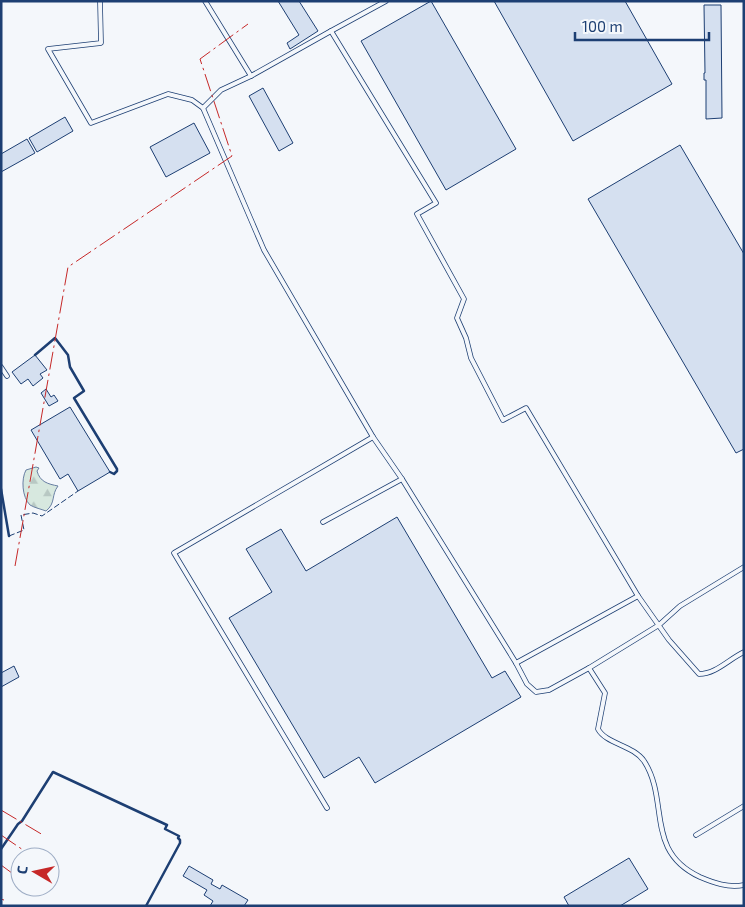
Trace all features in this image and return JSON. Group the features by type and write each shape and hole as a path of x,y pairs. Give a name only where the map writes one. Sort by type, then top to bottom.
{"lane":[{"path":"100,1 101,44 48,49 91,123 168,94 192,100 203,108 264,250 373,437 402,479 516,663 527,684 536,692 549,690 589,668 659,626 680,606 744,568"},
{"path":"205,1 251,76"},
{"path":"203,108 221,90 251,76 386,1"},
{"path":"331,31 436,203 417,214 464,299 458,318 471,358 503,420 526,408 638,596 682,656 699,674 706,674 744,652"},
{"path":"1,368 7,376"},
{"path":"328,808 174,553 373,437"},
{"path":"323,522 402,479"},
{"path":"516,663 638,596"},
{"path":"589,668 605,692 598,729 602,736 630,749 643,760 652,779 656,794 660,824 667,846 674,858 691,873 727,886 744,885"},
{"path":"696,835 744,806"}],"green space":[{"path":"39,468 37,471 38,475 42,480 58,486 51,505 46,511 30,505 24,493 23,478 26,470"}],"building":[{"path":"278,1 299,1 318,31 290,49 287,43 299,35"},
{"path":"431,1 516,149 446,190 361,41"},
{"path":"494,1 625,1 672,84 573,141"},
{"path":"704,5 721,5 722,118 706,119"},
{"path":"263,88 293,143 279,151 249,96"},
{"path":"65,117 73,131 37,152 29,138"},
{"path":"194,123 210,153 166,177 150,147"},
{"path":"27,139 35,153 1,172 1,154"},
{"path":"680,145 744,254 744,449 736,453 588,199"},
{"path":"35,355 47,370 40,374 43,378 33,386 28,379 21,384 12,372"},
{"path":"46,389 51,397 54,395 58,401 49,406 41,393"},
{"path":"70,407 110,472 78,491 68,474 60,479 31,430"},
{"path":"397,517 492,678 505,671 521,697 375,783 359,757 324,778 229,618 272,592 246,549 281,529 306,571"},
{"path":"14,666 19,677 1,687 1,673"},
{"path":"629,858 648,889 620,906 569,906 564,897"},
{"path":"189,866 213,880 211,884 220,889 222,885 248,900 244,906 210,906 213,901 204,895 207,890 183,876"}],"fence":[{"path":"9,536 24,530 21,515 33,513 42,516 78,491"}],"wall":[{"path":"35,355 55,338 68,355 70,367 84,391 74,398 117,469 114,474 110,472"},
{"path":"1,489 9,536"},
{"path":"1,849 22,821 53,772 167,825 165,829 179,836 180,843 146,906"}],"power":[{"path":"15,566 68,267 232,156 200,59 248,24"},
{"path":"1,810 43,835"},
{"path":"1,835 19,847"},
{"path":"1,865 10,872"}]}
